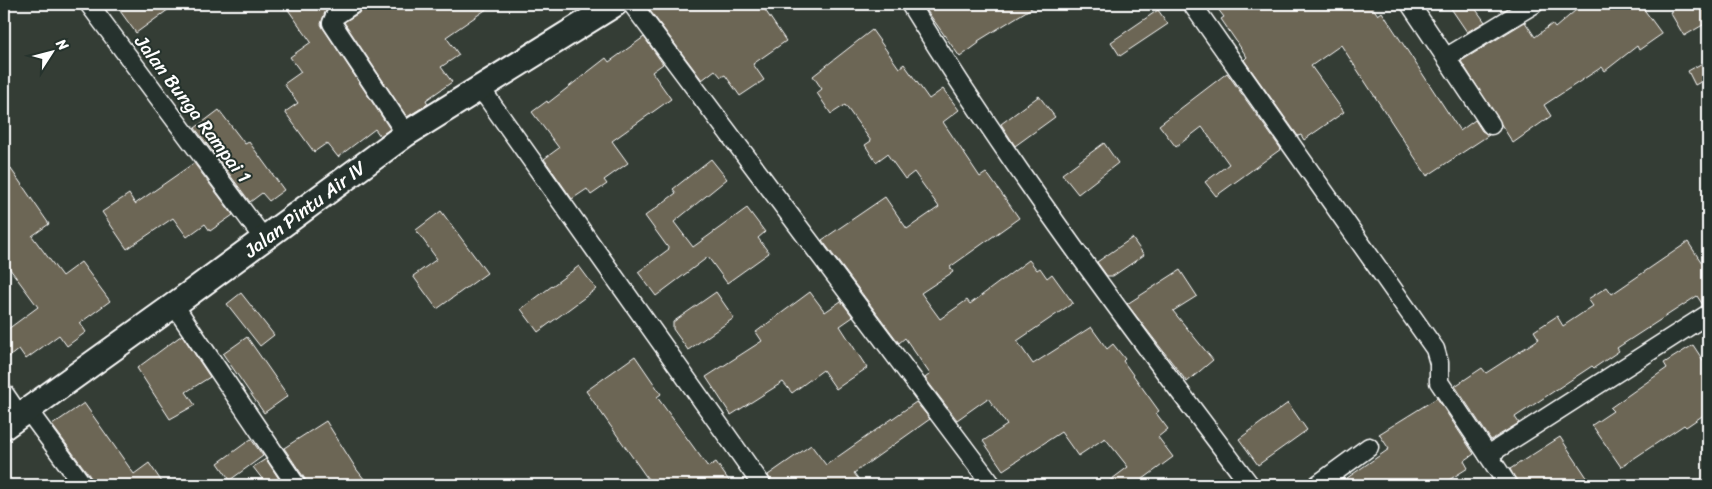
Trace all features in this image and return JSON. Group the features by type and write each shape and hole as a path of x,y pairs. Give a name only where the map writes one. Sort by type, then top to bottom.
{"main road":[{"name":"Jalan Pintu Air IV","path":"17,417 174,305 406,134 479,86 615,4"}],"street":[{"name":"Jalan Bunga Rampai 1","path":"89,4 264,239"},
{"path":"354,4 335,16 332,23 406,134"},
{"path":"632,4 992,485"},
{"path":"910,4 959,84 1115,308 1250,485"},
{"path":"1192,4 1435,350 1439,364 1439,382 1508,485"},
{"path":"1410,4 1491,125"},
{"path":"1447,57 1534,4"},
{"path":"479,86 762,485"},
{"path":"174,305 296,485"},
{"path":"1488,455 1708,314"},
{"path":"4,393 17,417 82,485"},
{"path":"1317,485 1369,447"}],"building":[{"path":"115,4 176,4 136,33"},
{"path":"284,4 334,4 325,12 321,24 390,129 380,136 375,129 338,157 327,143 314,152 285,112 298,103 284,84 301,72 290,57 311,42"},
{"path":"364,4 494,4 446,37 459,55 441,67 452,82 426,100 428,104 407,117 344,22 359,13"},
{"path":"645,4 761,4 786,41 753,64 764,80 740,96 725,75 721,77 715,70 702,80"},
{"path":"922,4 1038,4 978,41 979,43 960,57"},
{"path":"1214,4 1370,4 1378,15 1382,12 1460,131 1475,120 1482,131 1489,135 1427,176 1341,45 1311,66 1344,112 1304,140 1301,135 1298,136 1244,60 1247,57 1221,19 1224,17"},
{"path":"1448,4 1472,4 1485,22 1467,32"},
{"path":"1583,4 1640,4 1662,34 1639,50 1637,46 1605,71 1602,67 1544,105 1551,116 1513,143 1461,61 1525,22 1535,37 1552,24 1555,28"},
{"path":"1684,4 1708,4 1708,22 1684,36 1670,12"},
{"path":"1158,10 1168,24 1120,56 1111,42"},
{"path":"872,30 899,68 904,64 929,99 943,89 959,110 943,122 980,177 986,173 989,176 1019,218 950,267 953,272 921,293 940,319 967,300 970,304 1029,260 1037,270 1040,268 1047,278 1052,274 1073,303 1017,341 1033,364 1091,327 1107,349 1113,344 1159,411 1156,413 1168,429 1158,437 1173,457 1135,485 1104,485 1128,467 1105,438 1078,456 1061,432 1003,470 983,441 1007,425 988,398 957,420 925,378 930,374 905,338 899,343 822,240 885,197 907,229 939,207 914,172 905,179 887,154 876,162 865,145 871,141 845,105 831,114 817,93 822,89 813,76"},
{"path":"644,37 663,64 652,72 671,99 612,141 628,163 604,180 607,184 591,195 587,189 572,199 544,159 559,148 532,112 547,101 548,103 606,58 609,62"},
{"path":"1708,60 1708,78 1695,85 1688,71"},
{"path":"1227,73 1281,149 1216,196 1205,182 1229,164 1202,127 1176,147 1159,125"},
{"path":"1039,96 1055,117 1015,146 1001,124"},
{"path":"219,110 245,144 249,142 284,190 269,201 262,193 250,202 195,128"},
{"path":"1104,143 1118,163 1078,194 1062,174"},
{"path":"4,159 49,224 32,236 62,276 81,262 110,301 80,323 86,332 67,346 59,335 26,359 19,349 4,361 4,332 38,307 4,261"},
{"path":"711,159 727,179 674,222 693,247 747,208 765,232 758,238 769,253 727,283 708,257 656,296 638,272 669,249 645,216 676,193 673,189"},
{"path":"194,163 233,215 210,231 205,224 187,237 173,218 127,249 102,212 129,194 135,204"},
{"path":"441,211 487,273 437,309 413,276 437,259 416,230"},
{"path":"1132,238 1144,255 1113,276 1107,276 1097,262"},
{"path":"1688,242 1708,272 1708,303 1703,305 1697,296 1617,348 1619,351 1594,368 1592,366 1515,417 1519,423 1491,440 1455,386 1482,368 1486,373 1539,339 1534,331 1557,316 1563,326 1593,306 1588,299 1607,287 1612,294"},
{"path":"579,266 596,289 538,332 521,309"},
{"path":"1180,270 1197,296 1173,311 1213,360 1187,382 1127,304"},
{"path":"716,292 734,318 688,350 673,329 673,322"},
{"path":"810,292 825,312 841,301 853,317 840,326 867,368 836,389 823,370 792,393 783,382 731,415 706,377 762,341 756,332"},
{"path":"241,293 274,335 260,346 227,304"},
{"path":"182,335 210,377 186,392 195,405 170,419 137,368"},
{"path":"247,337 288,396 264,413 223,354"},
{"path":"1693,345 1708,368 1708,412 1686,427 1684,425 1621,467 1592,425 1613,411 1610,408 1667,368 1664,363"},
{"path":"635,356 661,394 657,397 708,467 716,462 732,485 652,485 586,391"},
{"path":"1437,398 1474,454 1464,461 1468,468 1441,485 1337,485 1389,449 1379,434"},
{"path":"916,402 930,419 854,473 863,485 772,485 768,475 811,445 826,465"},
{"path":"84,403 134,474 149,463 164,485 93,485 92,479 52,425"},
{"path":"1288,403 1307,430 1258,465 1239,439"},
{"path":"326,421 357,470 369,485 306,485 305,479 284,448"},
{"path":"1560,437 1592,485 1518,485 1510,469"},
{"path":"251,439 263,456 230,480 218,463"},
{"path":"266,459 283,485 267,485 253,467"}]}
